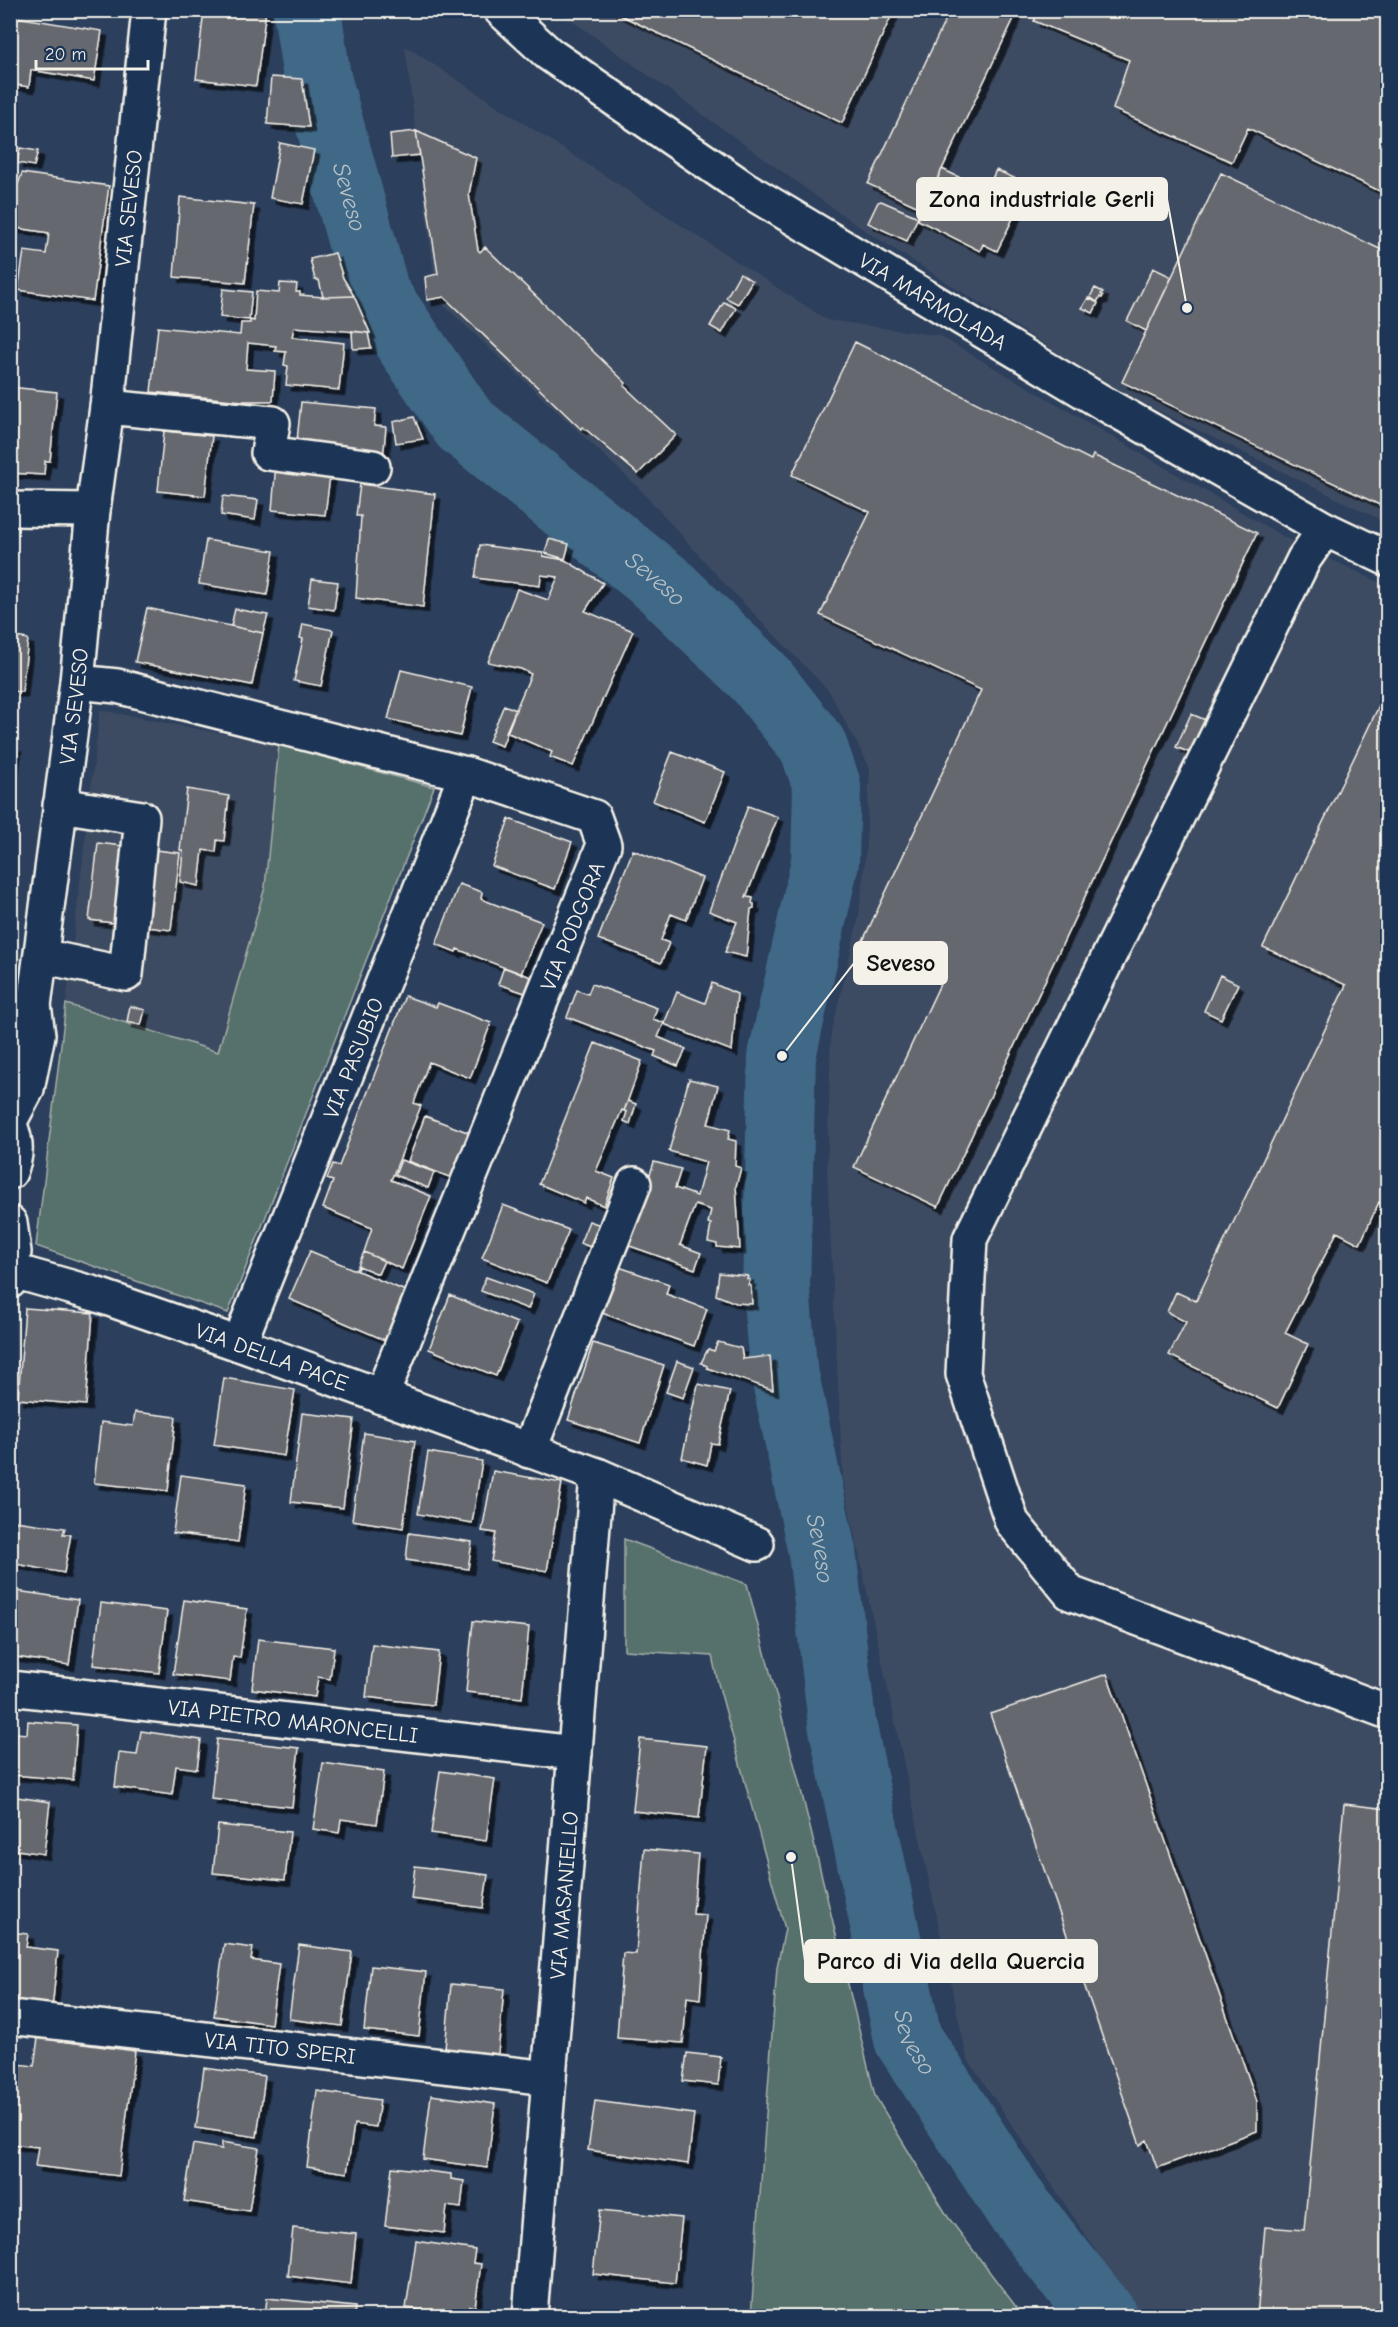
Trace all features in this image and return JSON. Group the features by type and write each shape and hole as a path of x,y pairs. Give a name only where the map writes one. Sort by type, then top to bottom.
{"street":[{"name":"VIA SEVESO","path":"10,1123 27,1089 38,1035 34,1005 77,682 93,510 107,407 149,10"},
{"name":"VIA MARMOLADA","path":"501,10 549,54 744,188 1105,404 1325,529 1388,559"},
{"path":"107,407 273,423 268,453 374,467"},
{"path":"10,509 93,510"},
{"path":"1325,529 1304,559 970,1239 963,1374 1012,1522 1070,1593 1388,1712"},
{"name":"VIA PODGORA","path":"77,682 117,686 466,774 594,817 604,845 381,1396"},
{"name":"VIA PASUBIO","path":"239,1344 466,774"},
{"path":"41,956 126,974 142,818 60,805"},
{"name":"VIA SEVESO","path":"10,1047 34,1005"},
{"path":"10,1123 16,1138 16,1155 11,1172"},
{"path":"529,1451 634,1184"},
{"path":"10,1223 14,1251 11,1274"},
{"name":"VIA DELLA PACE","path":"11,1274 95,1294 239,1344 597,1475 757,1544"},
{"name":"VIA MASANIELLO","path":"530,2316 597,1475"},
{"name":"VIA PIETRO MARONCELLI","path":"10,1688 575,1753"},
{"name":"VIA TITO SPERI","path":"10,2017 549,2078"}],"shaded area":[{"path":"559,11 1387,11 1387,523 1118,391 855,224"},
{"path":"405,46 827,320 940,336 1284,537 1387,586 1387,2316 1140,2316 967,2058 843,1480 827,1170 831,1035 859,916 870,768 829,691 724,583 640,489 437,299"},
{"path":"100,710 279,745 265,887 218,1052 66,1004"}],"green space":[{"path":"279,745 434,787 228,1313 36,1246 66,1004 218,1052 265,887"},
{"path":"624,1539 747,1584 800,1786 875,2096 948,2217 1023,2316 751,2316 777,1967 785,1929 712,1656 624,1650"}],"building":[{"path":"204,10 266,10 256,86 196,79"},
{"path":"610,10 894,10 842,123"},
{"path":"950,10 1018,10 923,209 868,184"},
{"path":"1038,10 1388,10 1388,195 1248,128 1232,162 1113,109 1129,60 1034,21"},
{"path":"10,16 102,31 94,81 31,70 29,87 10,84"},
{"path":"271,77 302,79 309,127 267,124"},
{"path":"416,131 476,158 469,194 478,250 480,252 485,247 626,383 624,386 676,435 638,474 583,427 581,429 444,297 427,300 425,277 438,274"},
{"path":"416,131 420,155 392,158 390,134"},
{"path":"280,143 314,150 303,204 270,198"},
{"path":"20,148 38,151 34,166 17,163"},
{"path":"942,169 1019,206 997,251 983,244 980,251 918,220"},
{"path":"996,170 1021,181 1015,193 991,181"},
{"path":"22,173 109,186 93,301 18,290 24,251 46,254 49,233 10,227 10,207"},
{"path":"1221,173 1388,253 1388,509 1122,382"},
{"path":"180,197 254,205 245,283 174,277"},
{"path":"881,201 918,217 907,241 868,223 878,202"},
{"path":"335,253 343,278 354,296 323,297 319,280 315,280 310,259"},
{"path":"1153,268 1172,277 1146,331 1127,321"},
{"path":"740,273 752,281 738,304 726,298"},
{"path":"280,283 297,284 296,292 300,292 300,295 354,296 370,333 294,327 292,337 344,343 339,390 286,385 288,366 284,365 286,352 275,351 276,346 248,343 246,369 275,371 273,401 243,401 151,392 158,327 240,335 241,323 254,321 256,291 279,293"},
{"path":"1095,288 1103,292 1102,298 1100,297 1097,302 1090,297"},
{"path":"223,289 252,292 249,320 220,317"},
{"path":"1088,298 1098,303 1093,313 1082,308"},
{"path":"724,302 736,308 722,333 710,326"},
{"path":"352,331 368,333 371,348 353,349"},
{"path":"855,342 1091,460 1093,455 1257,533 938,1207 854,1167 941,982 861,945 981,690 820,615 870,512 792,475"},
{"path":"10,387 57,392 50,461 45,461 44,475 10,473"},
{"path":"301,402 376,409 374,426 386,427 383,460 296,450"},
{"path":"414,417 423,439 396,443 393,422"},
{"path":"164,431 212,436 205,496 158,491"},
{"path":"276,463 331,468 325,515 272,510"},
{"path":"360,484 435,494 423,607 356,598 361,516 356,516"},
{"path":"223,496 258,500 255,520 221,515"},
{"path":"549,539 569,544 565,559 545,553"},
{"path":"206,540 274,551 267,595 199,584"},
{"path":"480,545 543,553 543,556 565,560 603,583 585,611 633,631 573,766 550,757 552,752 506,732 531,674 521,669 488,662 517,589 548,600 558,577 541,575 540,586 475,578"},
{"path":"312,579 338,582 334,610 308,606"},
{"path":"147,608 263,633 252,685 135,662"},
{"path":"235,609 268,615 263,633 231,626"},
{"path":"303,624 333,630 321,686 294,681 303,639 300,638"},
{"path":"10,636 28,639 22,692 10,691"},
{"path":"401,670 472,687 460,736 388,719"},
{"path":"1388,687 1388,1206 1379,1202 1360,1244 1337,1232 1285,1333 1308,1344 1278,1408 1169,1355 1186,1322 1167,1312 1176,1292 1196,1301 1346,985 1263,947"},
{"path":"504,705 516,710 502,746 489,741"},
{"path":"1191,714 1208,721 1193,754 1176,747"},
{"path":"10,745 16,746 10,787"},
{"path":"672,752 725,772 705,822 653,801"},
{"path":"187,789 229,796 224,841 217,840 216,852 203,850 199,886 180,882 183,851 180,850"},
{"path":"748,806 778,817 746,897 753,898 754,908 751,909 746,957 725,952 737,922 709,911"},
{"path":"509,819 572,842 555,889 492,866"},
{"path":"98,843 180,853 171,930 89,920"},
{"path":"633,850 702,878 686,920 671,914 661,940 669,943 661,963 598,939"},
{"path":"459,884 482,892 481,899 542,922 521,974 457,949 456,952 436,944"},
{"path":"504,967 531,977 525,993 498,984"},
{"path":"1220,975 1238,984 1221,1019 1204,1011"},
{"path":"712,983 737,994 732,1051 664,1024 677,992 705,1003"},
{"path":"592,984 657,1008 653,1019 664,1023 658,1037 686,1049 678,1066 654,1056 656,1051 567,1017 577,990 588,994"},
{"path":"405,996 436,1007 438,1003 491,1023 470,1078 429,1062 414,1103 421,1106 391,1180 431,1196 402,1269 364,1252 372,1228 323,1208 333,1181 327,1179 333,1164 339,1166"},
{"path":"130,1006 145,1010 141,1025 127,1022"},
{"path":"595,1043 642,1061 624,1111 622,1110 596,1171 614,1178 604,1206 586,1198 584,1203 539,1184"},
{"path":"689,1079 718,1086 708,1124 730,1130 728,1139 736,1141 735,1166 741,1168 736,1186 740,1249 717,1247 717,1244 708,1242 711,1210 695,1205 680,1245 701,1253 695,1269 627,1245 654,1162 681,1169 675,1188 697,1196 706,1162 669,1151"},
{"path":"628,1101 636,1104 630,1124 624,1121 627,1112 624,1111"},
{"path":"425,1116 475,1135 457,1180 408,1161"},
{"path":"401,1160 434,1172 428,1188 395,1175"},
{"path":"503,1205 569,1230 547,1283 482,1258"},
{"path":"589,1221 612,1229 603,1252 580,1243"},
{"path":"310,1251 408,1292 387,1341 289,1299"},
{"path":"364,1252 384,1261 378,1274 359,1266 358,1271 356,1270"},
{"path":"619,1267 669,1284 666,1294 707,1309 694,1346 602,1313"},
{"path":"719,1273 748,1276 752,1304 736,1303 716,1295"},
{"path":"486,1277 534,1294 528,1309 481,1291"},
{"path":"450,1295 517,1323 496,1376 429,1349"},
{"path":"25,1308 93,1313 86,1405 18,1399"},
{"path":"718,1342 741,1348 743,1359 770,1356 773,1390 707,1368 701,1363 708,1349 714,1351"},
{"path":"593,1343 664,1365 640,1443 568,1420"},
{"path":"677,1361 694,1367 683,1398 666,1392"},
{"path":"224,1378 295,1390 284,1456 214,1445"},
{"path":"698,1384 730,1391 718,1444 711,1443 707,1465 682,1458"},
{"path":"135,1412 176,1417 168,1491 94,1483 101,1422 133,1426"},
{"path":"302,1413 354,1419 343,1508 291,1502"},
{"path":"364,1433 415,1441 403,1528 352,1520"},
{"path":"428,1452 482,1461 472,1523 418,1514"},
{"path":"493,1471 562,1483 547,1571 491,1561 496,1533 482,1531"},
{"path":"181,1475 246,1484 238,1542 173,1533"},
{"path":"15,1521 65,1528 63,1534 71,1534 64,1573 10,1563"},
{"path":"409,1533 472,1542 468,1569 406,1560"},
{"path":"10,1590 78,1600 69,1665 10,1656"},
{"path":"184,1600 247,1609 240,1658 233,1657 230,1681 173,1674"},
{"path":"101,1603 167,1611 159,1673 93,1665"},
{"path":"473,1621 529,1627 522,1698 466,1692"},
{"path":"258,1639 334,1648 330,1679 318,1677 315,1697 252,1689"},
{"path":"372,1644 439,1652 433,1705 366,1697"},
{"path":"1107,1674 1257,2102 1257,2131 1157,2168 1147,2140 1140,2145 990,1714"},
{"path":"28,1721 77,1725 73,1780 12,1775 16,1733 27,1734"},
{"path":"141,1731 201,1740 197,1769 176,1766 172,1795 115,1787 119,1753 137,1755"},
{"path":"217,1739 299,1748 292,1807 211,1799"},
{"path":"640,1739 707,1746 699,1818 633,1811"},
{"path":"323,1763 384,1772 377,1824 341,1819 339,1833 313,1829"},
{"path":"440,1771 495,1779 486,1841 431,1833"},
{"path":"10,1796 50,1802 44,1854 10,1849"},
{"path":"1344,1804 1388,1809 1388,2316 1257,2316 1265,2227 1304,2230"},
{"path":"218,1825 290,1832 285,1880 213,1873"},
{"path":"644,1849 698,1854 693,1914 706,1915 700,1999 687,1997 683,2043 617,2038 623,1953 636,1954"},
{"path":"415,1866 488,1875 483,1908 411,1899"},
{"path":"10,1932 28,1934 26,1947 58,1951 52,2010 10,2005"},
{"path":"224,1944 253,1948 251,1960 279,1964 271,2024 214,2016"},
{"path":"299,1945 352,1952 342,2026 289,2019"},
{"path":"371,1966 426,1972 419,2036 364,2030"},
{"path":"451,1984 504,1989 498,2054 445,2049"},
{"path":"38,2038 135,2051 119,2176 35,2166 38,2147 10,2144 10,2063 34,2066"},
{"path":"687,2053 721,2057 718,2085 683,2081"},
{"path":"204,2068 265,2076 257,2137 196,2128"},
{"path":"317,2091 380,2100 376,2127 354,2124 347,2173 307,2167"},
{"path":"431,2095 495,2104 487,2168 423,2159"},
{"path":"595,2101 694,2114 688,2164 588,2150"},
{"path":"222,2142 259,2148 249,2211 184,2201 193,2144 222,2149"},
{"path":"392,2167 451,2174 451,2179 464,2181 461,2208 447,2206 444,2233 385,2226"},
{"path":"600,2210 682,2218 675,2283 593,2274"},
{"path":"293,2228 356,2234 351,2284 288,2276"},
{"path":"416,2241 475,2250 473,2263 481,2264 475,2307 469,2306 467,2316 406,2308"},
{"path":"267,2298 355,2307 354,2316 265,2316"}],"waterway":[{"name":"Seveso","path":"307,10 317,78 376,294 464,424 664,585 759,677 813,746 827,786 825,862 782,1056 776,1289 783,1366 822,1552 842,1723 908,2039 1016,2205 1103,2316"}],"place":[{"name":"Zona industriale Gerli","path":"1187,308"},
{"name":"Seveso","path":"782,1056"},
{"name":"Parco di Via della Quercia","path":"791,1857"}]}
